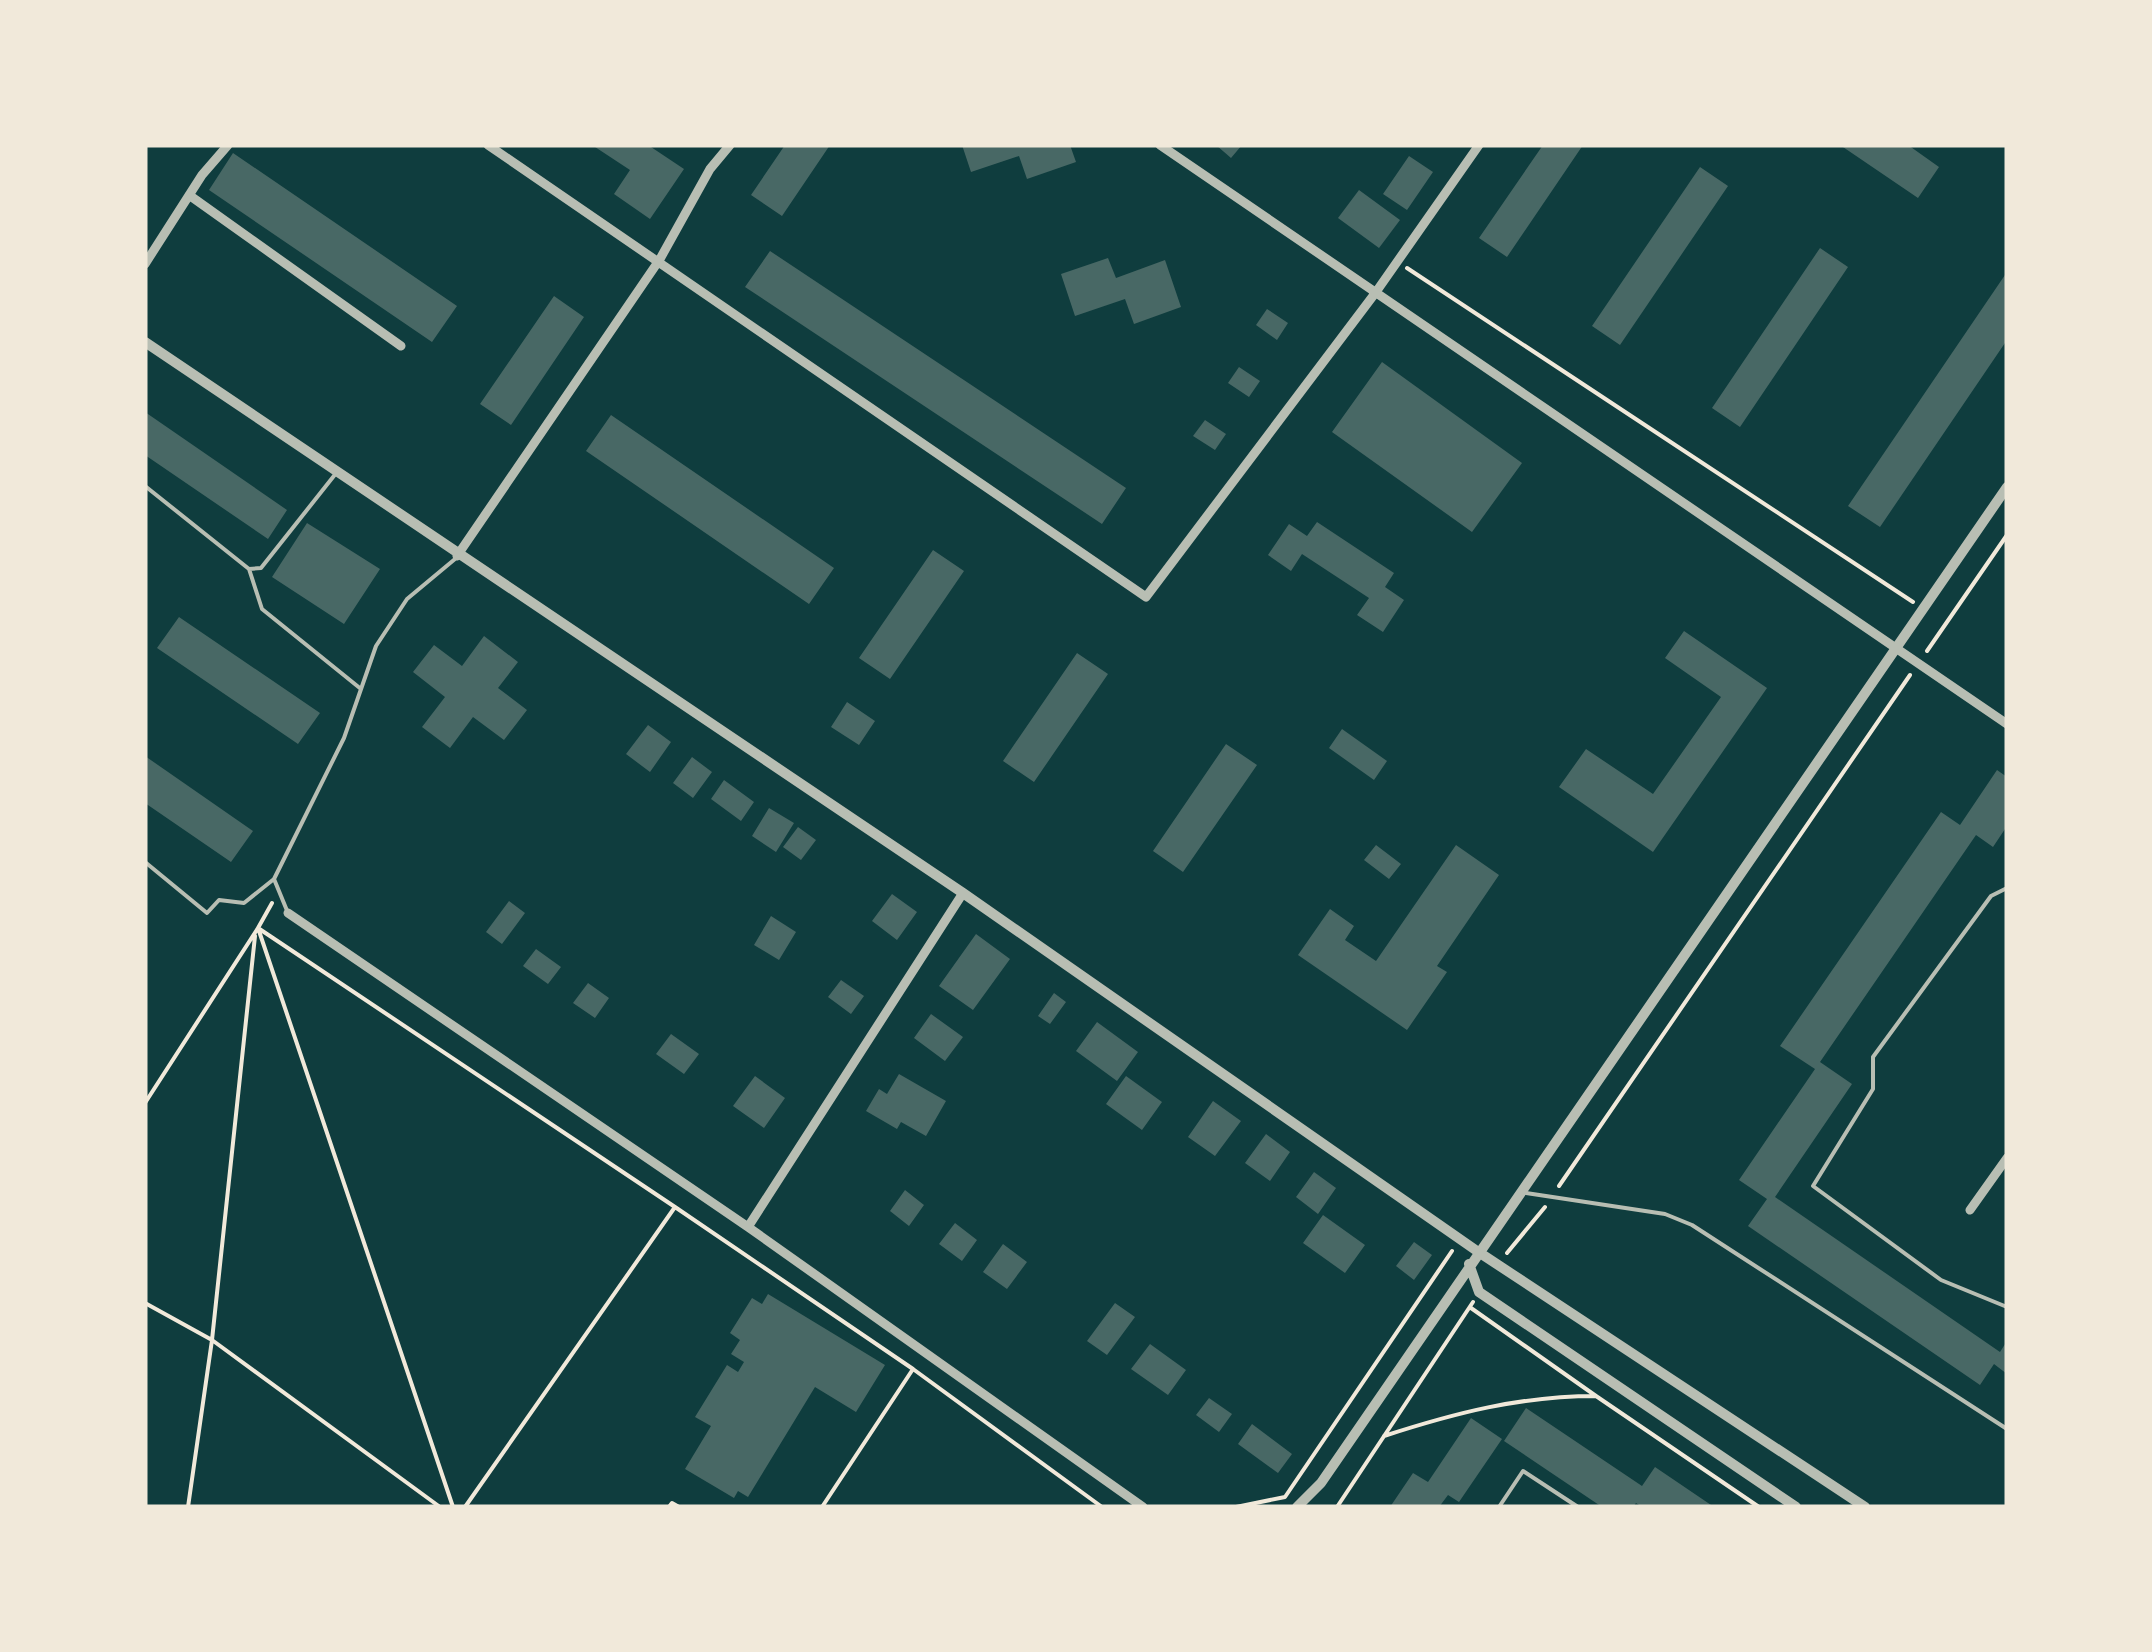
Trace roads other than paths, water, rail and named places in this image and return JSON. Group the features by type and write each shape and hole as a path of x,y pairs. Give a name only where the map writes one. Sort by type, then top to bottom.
{"street":[{"path":"145,264 189,195 228,145"},
{"path":"488,145 660,259 1146,597 1376,292 1479,145"},
{"path":"458,556 660,259 710,169 730,145"},
{"path":"1160,145 2007,724"},
{"path":"189,195 401,346"},
{"path":"145,342 963,893 1478,1251 1865,1507"},
{"path":"1297,1507 1322,1483 1519,1191 2007,487"},
{"path":"748,1226 963,893"},
{"path":"288,913 748,1226 1143,1507"},
{"path":"1970,1210 2007,1158"},
{"path":"1469,1264 1479,1292 1796,1507"}],"lane":[{"path":"249,569 261,568 337,472"},
{"path":"145,486 249,569 262,610 361,689"},
{"path":"145,862 207,912 220,900 244,903 274,880 344,738 376,646 408,599 458,556"},
{"path":"274,880 288,913"},
{"path":"2007,888 1991,896 1873,1056 1873,1090 1813,1186 1941,1280 2007,1307"},
{"path":"1519,1191 1665,1214 1692,1225 2007,1429"},
{"path":"1499,1507 1523,1472 1578,1507"}]}
